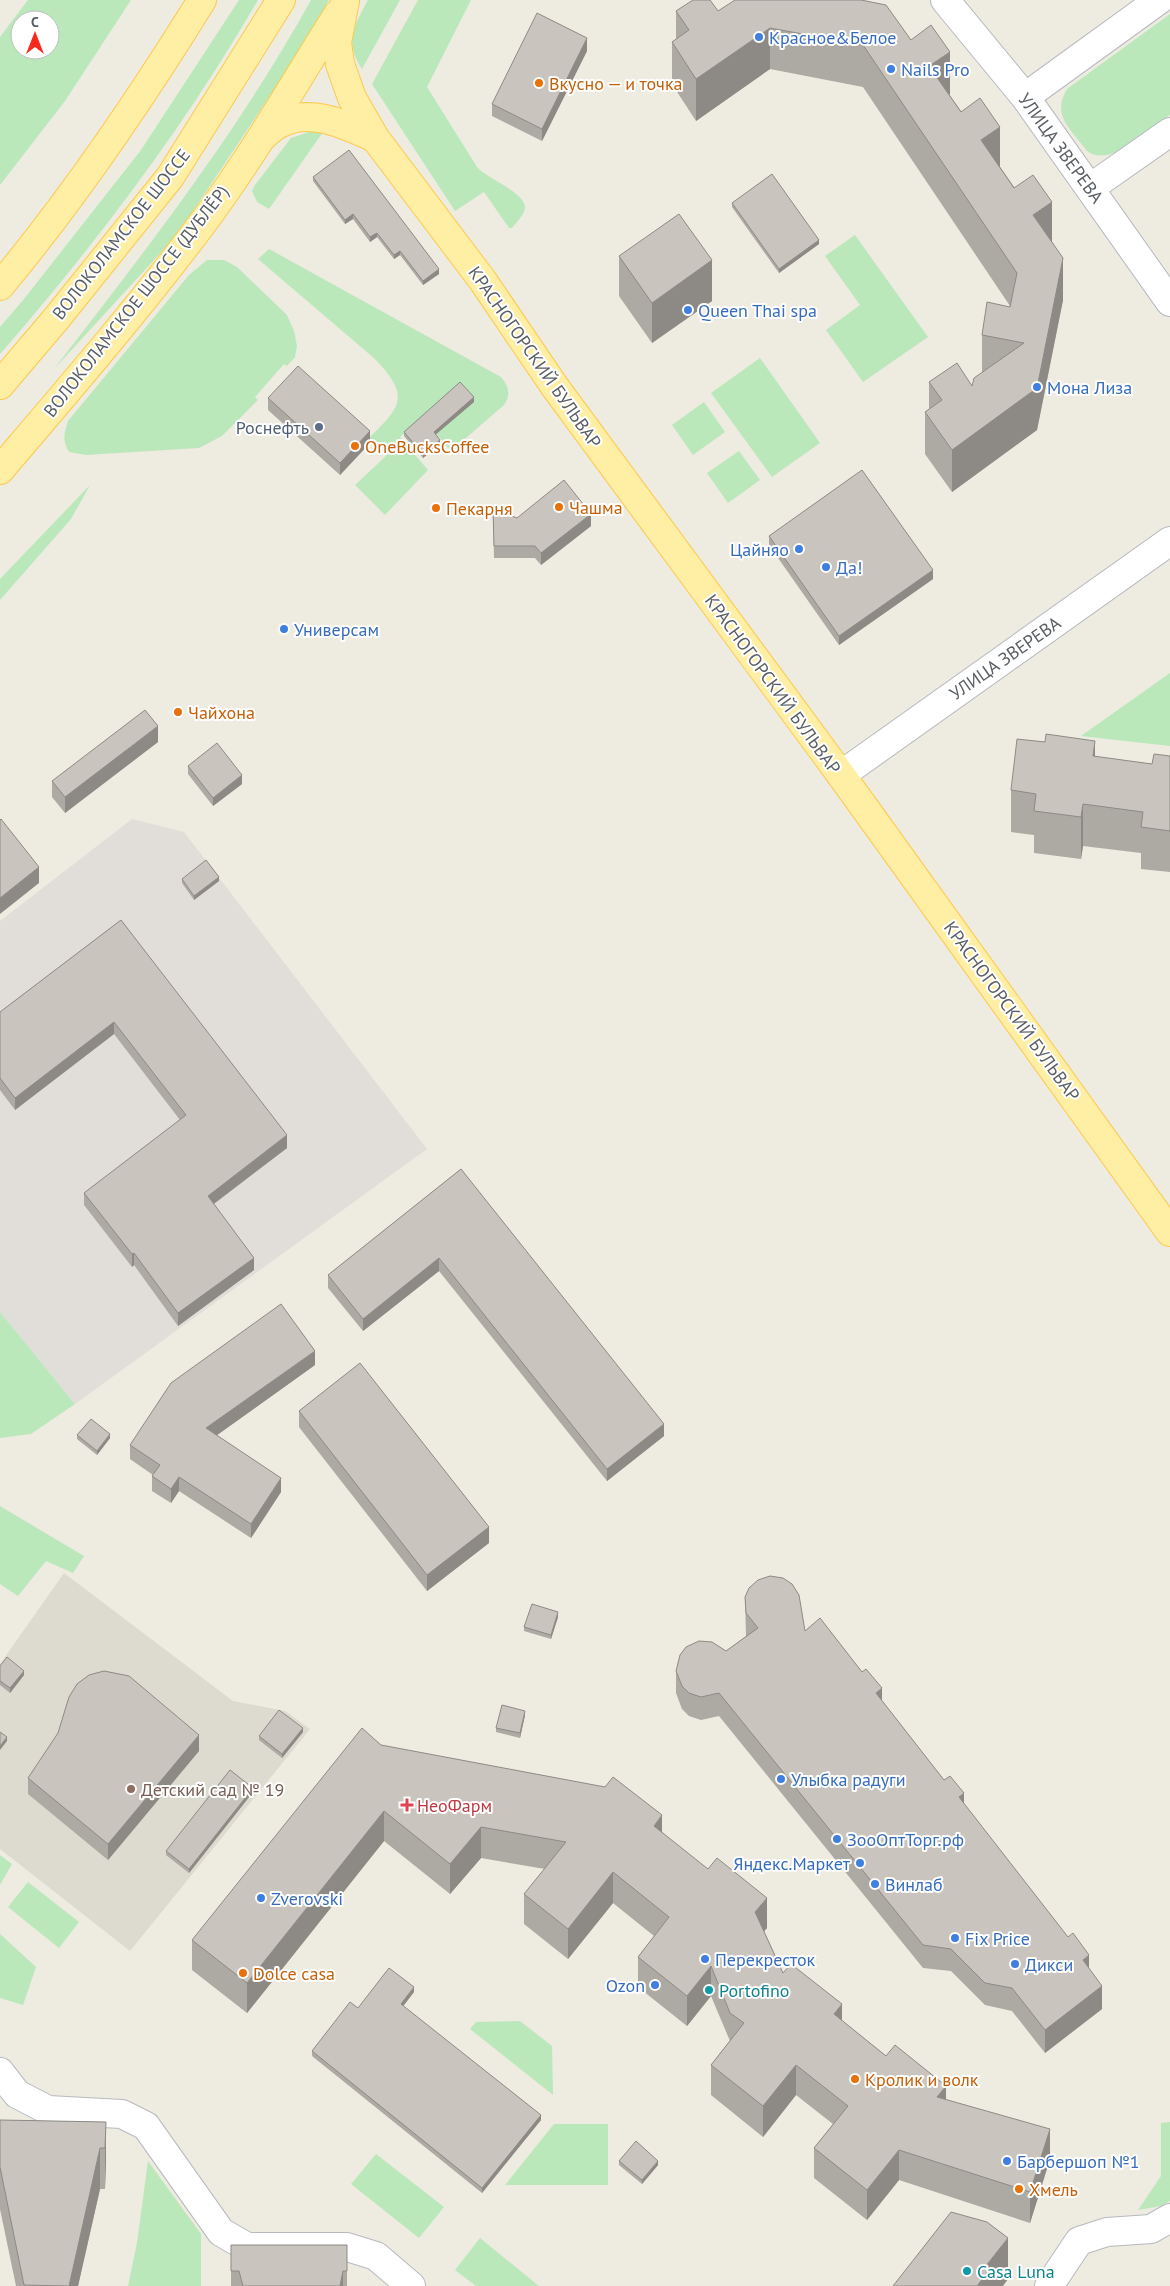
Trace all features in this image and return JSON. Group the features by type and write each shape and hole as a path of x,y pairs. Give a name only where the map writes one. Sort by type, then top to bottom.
{"main road":[{"path":"0,286 30,251 111,142 202,0"},
{"name":"ВОЛОКОЛАМСКОЕ ШОССЕ","path":"0,385 56,319 170,177 281,0"},
{"name":"ВОЛОКОЛАМСКОЕ ШОССЕ (ДУБЛЁР)","path":"0,470 110,341 197,230 260,138 346,1"},
{"name":"КРАСНОГОРСКИЙ БУЛЬВАР","path":"346,1 337,42 340,64 352,98 375,138 483,281 587,432 841,775 1170,1232"},
{"name":"КРАСНОГОРСКИЙ БУЛЬВАР","path":"260,138 281,122 305,117 334,120 375,138"}],"street":[{"name":"УЛИЦА ЗВЕРЕВА","path":"944,0 1025,97 1168,295"},
{"path":"1025,97 1159,0"},
{"path":"1090,188 1170,132"},
{"name":"УЛИЦА ЗВЕРЕВА","path":"841,775 1170,541"},
{"path":"0,2072 17,2094 48,2110 122,2114 146,2126 221,2232 246,2247 347,2247 376,2256 412,2286"},
{"path":"1049,2286 1079,2241 1107,2232 1151,2230 1170,2218"}],"shaded area":[{"path":"132,819 184,832 427,1149 75,1404 0,1312 0,921"},
{"name":"Детский сад № 19","path":"64,1573 233,1701 285,1711 310,1729 130,1951 0,1849 0,1664"}],"green space":[{"path":"28,0 131,0 65,101 0,185 0,37 10,24 10,60 60,60 60,10 20,10"},
{"path":"239,0 258,0 230,47 170,138 105,227 0,354 0,327 141,150"},
{"path":"311,0 329,0 303,46 177,235 54,369 190,189 253,97"},
{"path":"368,0 400,0 362,69 353,50 352,42 355,26"},
{"path":"418,0 471,0 427,87 477,167 513,191 524,202 525,208 523,213 512,228 509,228 484,192 455,211 372,84"},
{"path":"1170,14 1170,115 1142,137 1119,151 1107,155 1097,155 1087,151 1069,129 1062,115 1061,107 1067,89"},
{"path":"312,131 323,132 269,209 257,202 252,191 255,185 291,138"},
{"path":"855,235 928,337 863,382 826,330 860,305 825,256"},
{"path":"269,249 501,377 506,384 508,394 504,405 451,451 422,417 400,437 428,470 385,515 355,485 386,456 369,438 388,418 398,401 394,383 375,359 258,259"},
{"path":"207,260 224,260 237,267 287,315 294,331 297,346 295,357 287,366 284,364 255,397 258,400 222,436 199,448 86,455 69,452 64,437 68,421 189,275"},
{"path":"760,358 820,443 772,477 711,393"},
{"path":"704,402 725,432 693,455 672,425"},
{"path":"739,451 760,480 728,503 707,473"},
{"path":"90,485 71,519 0,600 0,579"},
{"path":"1170,673 1170,746 1081,736"},
{"path":"0,1312 75,1404 31,1434 0,1438"},
{"path":"0,1506 84,1556 73,1573 46,1561 18,1596 0,1584"},
{"path":"0,1855 12,1864 0,1885"},
{"path":"28,1882 79,1922 59,1948 8,1907"},
{"path":"0,1934 36,1967 23,2005 0,1998"},
{"path":"520,2021 552,2046 553,2095 470,2029 476,2022"},
{"path":"1170,2122 1170,2201 1161,2206 1138,2210 1161,2176 1161,2123"},
{"path":"554,2124 608,2124 608,2185 505,2185"},
{"path":"376,2154 444,2207 419,2238 351,2184"},
{"path":"148,2161 201,2234 201,2286 128,2286 137,2243"},
{"path":"480,2238 539,2286 476,2286 455,2270"}],"building":[{"path":"693,0 710,0 718,11 735,0 861,0 886,5 911,40 931,25 950,52 929,66 961,112 980,98 1000,127 981,140 1014,188 1033,175 1052,202 1033,215 1063,258 1037,388 952,450 925,412 942,400 929,382 957,363 972,386 974,378 1024,343 982,335 987,302 1010,307 1017,273 863,45 770,28 696,79 672,42 689,30 676,11"},
{"name":"Вкусно — и точка","path":"537,13 587,38 542,129 492,104"},
{"path":"349,150 439,269 423,281 400,251 394,255 377,233 370,237 353,214 345,220 313,177"},
{"path":"772,174 819,240 779,269 732,203"},
{"path":"679,214 712,260 652,303 619,256"},
{"name":"Роснефть","path":"298,366 370,431 340,463 268,398"},
{"path":"460,382 474,397 434,432 440,440 423,454 404,432"},
{"path":"862,470 933,570 839,636 769,536"},
{"path":"564,480 591,514 541,553 535,546 494,546 493,509 517,518"},
{"path":"145,710 158,726 65,797 52,781"},
{"path":"1046,734 1095,741 1093,756 1152,764 1154,754 1170,756 1170,831 1141,827 1143,812 1083,804 1081,817 1034,811 1036,794 1011,790 1017,739 1045,742"},
{"path":"217,743 242,775 213,798 188,766"},
{"path":"0,820 39,867 0,898"},
{"path":"206,860 219,877 194,896 182,879"},
{"path":"121,920 287,1135 208,1196 254,1258 178,1313 134,1253 132,1254 84,1193 186,1115 114,1022 15,1098 0,1078 0,1012"},
{"path":"461,1169 664,1424 607,1469 439,1258 363,1319 328,1275"},
{"path":"281,1304 315,1351 206,1428 281,1478 251,1524 179,1477 171,1489 152,1476 160,1465 130,1445 171,1383"},
{"path":"360,1363 489,1527 427,1575 299,1411"},
{"path":"91,1419 110,1434 97,1451 77,1435"},
{"path":"770,1576 783,1578 792,1584 799,1595 805,1631 820,1618 862,1672 866,1669 882,1688 876,1693 944,1780 950,1776 964,1793 959,1797 1068,1937 1073,1933 1089,1955 1083,1960 1102,1986 1045,2030 1012,1988 985,1983 951,1949 923,1945 719,1693 701,1697 689,1693 682,1686 676,1671 680,1655 686,1647 699,1641 712,1642 726,1651 758,1628 746,1613 745,1597 749,1588 758,1580"},
{"path":"532,1604 558,1612 551,1635 524,1627"},
{"path":"7,1657 24,1671 10,1688 0,1681 0,1666"},
{"path":"104,1671 129,1676 199,1735 108,1844 28,1778 58,1733 69,1697 77,1684 89,1675"},
{"path":"502,1705 525,1711 520,1733 496,1728"},
{"path":"279,1710 303,1728 282,1754 259,1736"},
{"name":"Portofino","path":"362,1728 381,1745 605,1787 613,1777 662,1815 654,1826 708,1869 717,1858 767,1898 755,1912 783,1973 791,1964 842,2004 834,2014 886,2056 895,2045 946,2086 937,2097 1050,2129 1030,2192 899,2150 867,2190 814,2148 848,2106 796,2065 763,2106 711,2065 744,2023 730,2013 711,1966 687,1996 638,1957 669,1917 613,1872 568,1929 524,1894 566,1842 481,1827 450,1864 384,1811 247,1983 192,1940"},
{"path":"0,1732 7,1737 0,1746"},
{"path":"230,1770 253,1788 189,1869 166,1851"},
{"path":"389,1968 414,1987 401,2004 541,2115 482,2188 312,2051 350,2002 358,2008"},
{"path":"0,2120 106,2122 105,2148 100,2148 69,2286 24,2285 0,2167"},
{"path":"636,2141 658,2161 642,2180 619,2161"},
{"path":"951,2212 987,2222 1008,2238 985,2267 989,2270 977,2286 893,2286"},
{"path":"231,2245 347,2245 347,2271 343,2271 340,2286 243,2286 239,2271 231,2271"}],"place":[{"name":"Красное&Белое","path":"759,37"},
{"name":"Nails Pro","path":"891,69"},
{"name":"Вкусно — и точка","path":"539,83"},
{"name":"Queen Thai spa","path":"688,310"},
{"name":"Мона Лиза","path":"1037,387"},
{"name":"Роснефть","path":"319,427"},
{"name":"OneBucksCoffee","path":"355,446"},
{"name":"Чашма","path":"559,507"},
{"name":"Пекарня","path":"436,508"},
{"name":"Цайняо","path":"799,549"},
{"name":"Да!","path":"826,567"},
{"name":"Универсам","path":"284,629"},
{"name":"Чайхона","path":"178,712"},
{"name":"Улыбка радуги","path":"781,1779"},
{"name":"Детский сад № 19","path":"131,1789"},
{"name":"НеоФарм","path":"407,1805"},
{"name":"ЗооОптТорг.рф","path":"837,1839"},
{"name":"Яндекс.Маркет","path":"860,1863"},
{"name":"Винлаб","path":"875,1884"},
{"name":"Zverovski","path":"261,1898"},
{"name":"Fix Price","path":"955,1938"},
{"name":"Перекресток","path":"705,1959"},
{"name":"Дикси","path":"1015,1964"},
{"name":"Dolce casa","path":"243,1973"},
{"name":"Ozon","path":"655,1985"},
{"name":"Portofino","path":"709,1990"},
{"name":"Кролик и волк","path":"855,2079"},
{"name":"Барбершоп №1","path":"1007,2161"},
{"name":"Хмель","path":"1019,2189"},
{"name":"Casa Luna","path":"967,2271"}]}
